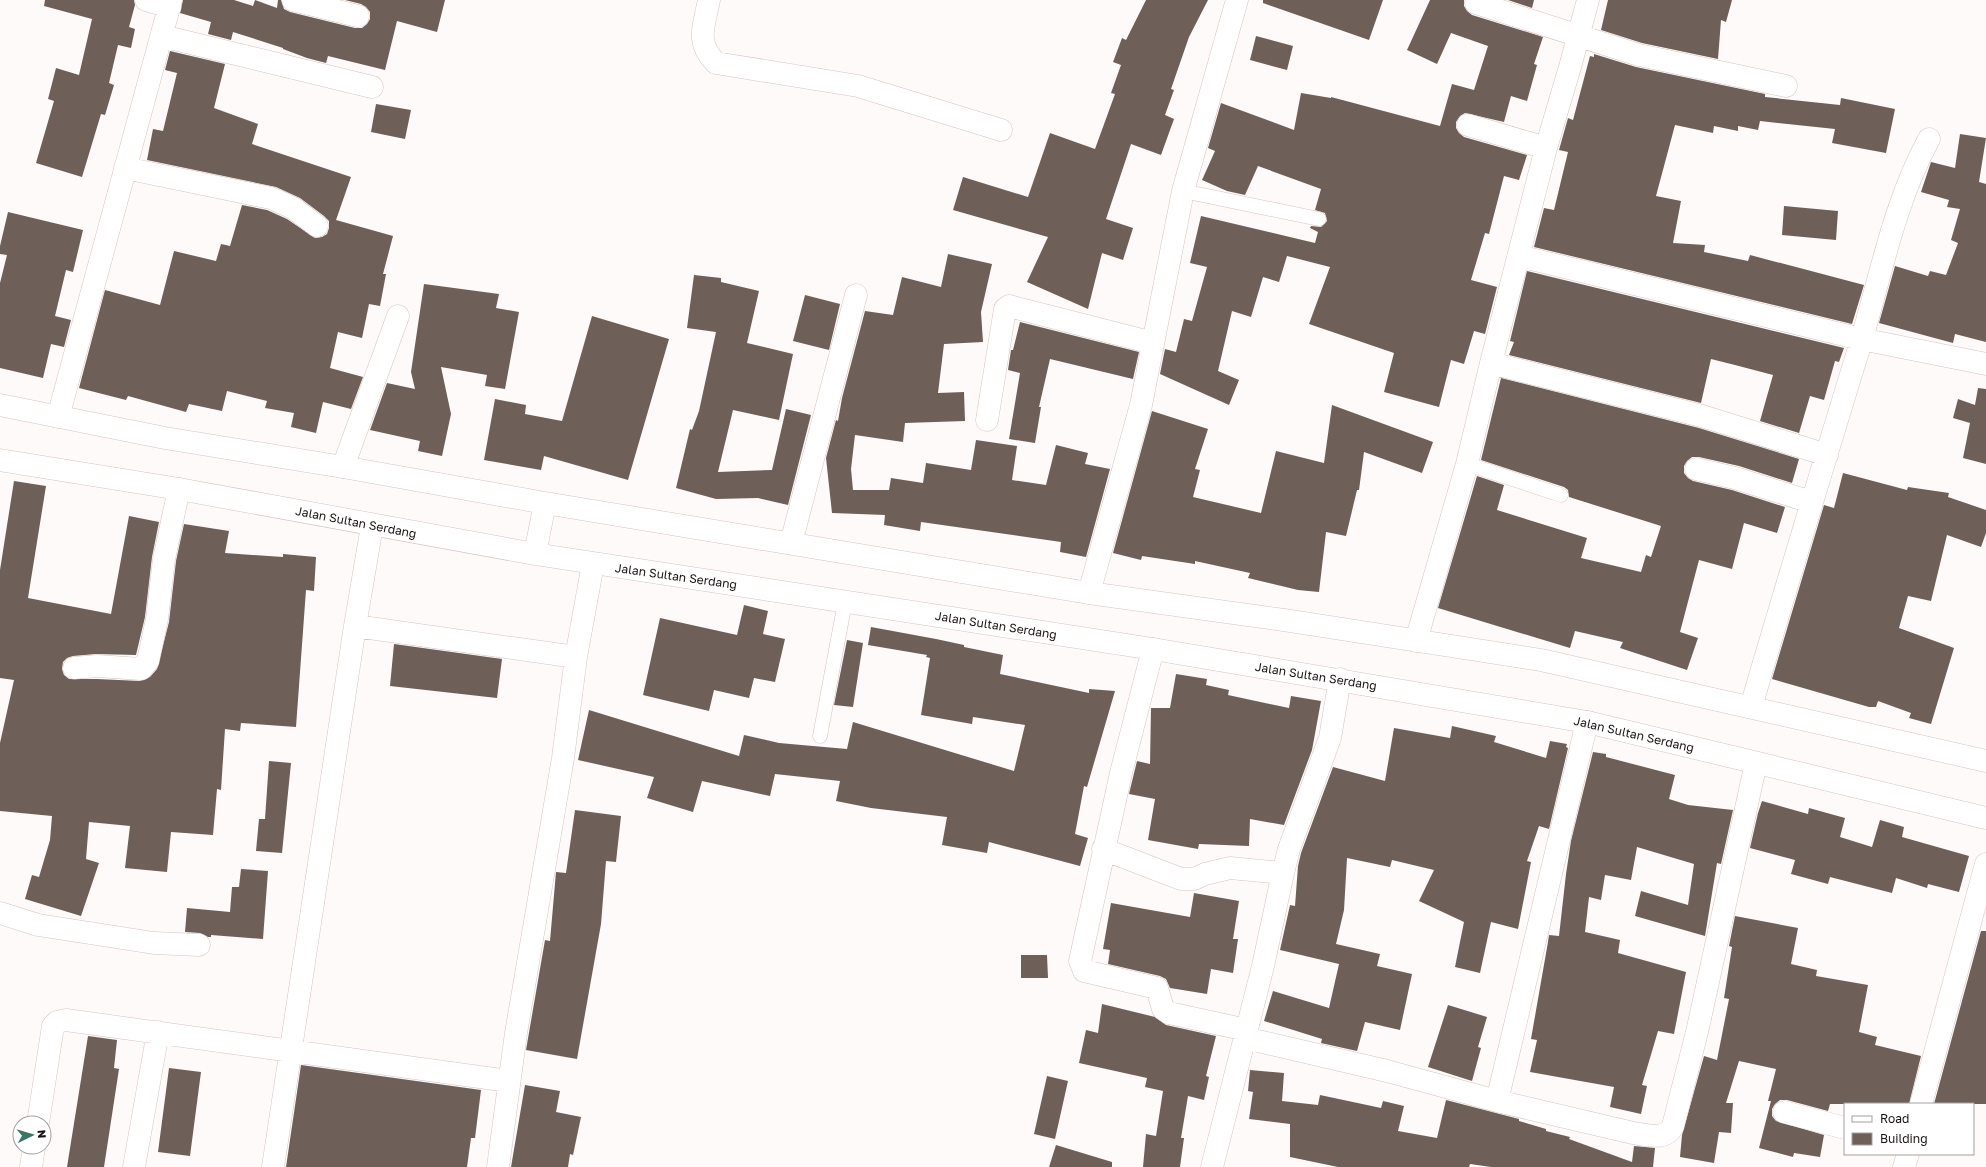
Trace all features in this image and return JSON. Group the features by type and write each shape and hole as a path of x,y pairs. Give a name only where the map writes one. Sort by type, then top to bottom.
{"main road":[{"path":"58,417 171,4 146,0"},
{"path":"292,0 358,16"},
{"path":"709,0 702,42 707,54 716,63 858,86 1001,130"},
{"path":"1089,593 1141,405 1183,191 1237,0"},
{"path":"1416,641 1467,464 1491,363 1546,148 1588,0"},
{"path":"1476,3 1639,55 1786,86"},
{"path":"162,36 372,87"},
{"path":"1468,125 1546,148"},
{"path":"1751,707 1811,502 1827,455 1891,232 1914,166 1929,139"},
{"path":"125,168 271,198 293,208 317,226"},
{"path":"1519,256 1861,339 1986,364"},
{"path":"791,543 856,295"},
{"path":"987,420 1005,308 1009,306 1153,342"},
{"path":"343,467 398,316"},
{"path":"1491,363 1702,416 1827,455"},
{"path":"0,405 165,438 343,467 545,503 1089,593 1541,660 1986,761"},
{"name":"Jalan Sultan Serdang","path":"0,460 179,489 372,526 593,564 1153,649 1340,679 1587,722 1986,818"},
{"path":"1696,468 1735,478 1811,502"},
{"path":"74,668 97,666 141,669 148,660 157,619 164,559 179,489"},
{"path":"535,554 545,503"},
{"path":"273,1167 355,626 372,526"},
{"path":"498,1167 509,1080 563,758 576,657 593,564"},
{"path":"355,626 576,657"},
{"path":"1153,649 1103,849 1080,960 1084,971 1157,988 1163,1009 1169,1013 1497,1101 1633,1133 1660,1136 1670,1132 1696,1032 1756,763"},
{"path":"1212,1167 1263,966 1289,849 1330,738 1340,679"},
{"path":"1497,1101 1587,722"},
{"path":"1103,849 1181,879 1194,879 1205,874 1230,868 1283,873"},
{"path":"1921,1103 1986,864"},
{"path":"0,913 38,925 154,943 199,944"},
{"path":"39,1115 53,1026 58,1022 66,1020 509,1080"},
{"path":"134,1167 158,1032"},
{"path":"1784,1112 1844,1128"},
{"path":"31,1167 33,1155"},
{"path":"1904,1167 1908,1155"}],"lane":[{"path":"1183,191 1319,219"},
{"path":"1467,464 1561,495"},
{"path":"820,736 845,602"}],"building":[{"path":"45,0 134,0 135,5 129,27 135,29 131,48 118,45 109,83 114,85 105,115 101,114 82,177 36,163 54,101 48,99 56,68 79,75 92,19 44,6"},
{"path":"183,0 234,0 253,6 255,0 277,8 278,0 281,0 284,9 290,12 355,28 362,28 370,19 370,12 361,4 345,0 445,0 437,32 397,21 385,70 328,56 326,63 307,58 283,48 233,32 231,40 208,34 211,22 180,13"},
{"path":"1146,0 1208,0 1189,37 1171,89 1174,90 1165,115 1174,119 1161,155 1131,144 1106,219 1133,228 1123,260 1102,253 1088,309 1027,282 1048,237 953,210 963,177 1028,197 1050,133 1095,149 1115,94 1111,93 1121,65 1113,62 1122,38 1126,40"},
{"path":"1263,0 1383,0 1369,40 1263,3"},
{"path":"1430,0 1464,0 1464,6 1472,15 1543,37 1534,64 1537,65 1527,101 1511,96 1504,122 1465,113 1460,116 1456,122 1456,128 1464,137 1527,155 1519,180 1504,176 1489,234 1485,233 1471,280 1497,287 1485,334 1474,331 1464,364 1451,360 1439,407 1384,392 1394,353 1309,324 1330,267 1287,256 1279,282 1263,277 1251,317 1232,311 1218,371 1239,380 1229,405 1160,374 1165,349 1176,352 1184,319 1192,321 1207,267 1190,263 1201,216 1315,243 1318,232 1310,228 1311,226 1321,227 1327,221 1325,213 1315,210 1321,189 1258,166 1245,195 1227,191 1202,180 1215,151 1208,148 1221,103 1294,130 1301,93 1331,97 1440,126 1452,84 1474,90 1488,46 1451,33 1437,64 1407,50"},
{"path":"1508,0 1534,0 1532,8"},
{"path":"1608,0 1732,0 1726,22 1721,20 1718,59 1642,43 1601,30"},
{"path":"1256,36 1293,46 1287,70 1250,60"},
{"path":"170,51 225,64 214,108 258,124 252,144 351,177 336,220 393,236 383,274 386,274 380,306 369,304 362,338 338,332 330,368 363,377 351,409 323,402 316,433 291,427 294,413 265,408 267,401 227,391 222,411 189,404 186,412 128,396 126,400 79,388 105,290 160,305 174,251 216,261 221,244 230,246 242,205 267,210 287,219 315,238 322,237 327,234 329,228 329,221 324,216 300,198 276,187 147,160 153,129 163,131 177,73 165,70"},
{"path":"1594,54 1636,67 1765,94 1765,97 1840,105 1841,98 1895,109 1886,153 1832,143 1835,129 1760,121 1758,130 1738,126 1738,131 1714,126 1713,133 1675,125 1656,196 1681,201 1673,243 1705,245 1704,252 1748,261 1750,255 1864,285 1852,324 1534,247 1544,208 1554,210 1568,152 1559,150 1568,118 1573,120 1590,56 1594,57"},
{"path":"376,104 411,110 405,139 371,132"},
{"path":"1960,134 1986,138 1979,182 1986,184 1986,342 1955,334 1953,343 1879,323 1895,266 1928,276 1930,271 1946,275 1958,243 1951,240 1960,209 1947,207 1949,200 1921,192 1931,162 1955,168"},
{"path":"1784,206 1838,211 1836,240 1782,235"},
{"path":"8,212 83,230 73,272 66,270 55,316 71,320 64,347 51,344 43,378 0,368 0,283 7,255 0,254 0,246"},
{"path":"948,254 992,264 981,312 983,342 944,344 938,393 964,392 965,421 905,423 903,442 855,435 851,469 853,490 889,490 891,478 923,483 926,463 971,470 976,440 1017,446 1012,480 1046,485 1056,445 1088,453 1085,464 1110,469 1086,557 1060,552 1061,542 921,522 920,531 884,525 885,515 832,513 826,458 836,420 838,421 842,398 865,311 893,315 902,277 941,287"},
{"path":"1527,271 1844,348 1839,362 1835,361 1824,400 1810,396 1799,433 1760,421 1773,375 1711,359 1701,403 1509,355 1514,342 1510,341"},
{"path":"694,275 721,278 721,282 759,291 747,343 793,354 779,420 733,410 718,472 772,470 786,409 811,415 788,505 758,498 716,499 676,488 690,429 692,430 699,411 716,332 687,328"},
{"path":"424,284 499,294 496,308 519,312 505,389 485,386 487,375 441,367 451,414 442,456 418,451 420,441 370,430 387,383 415,389 411,372"},
{"path":"805,295 840,304 829,350 793,341"},
{"path":"592,316 669,339 628,480 544,456 541,470 484,460 495,399 526,405 525,414 562,421"},
{"path":"1020,322 1139,352 1133,379 1050,359 1039,407 1041,407 1035,443 1009,439 1020,373 1008,370 1011,350 1013,350"},
{"path":"1501,378 1699,428 1799,459 1792,483 1739,466 1699,457 1692,457 1684,466 1684,473 1693,481 1732,490 1785,507 1777,533 1744,523 1732,569 1699,560 1680,632 1698,638 1687,670 1620,648 1623,642 1575,631 1570,648 1438,608 1477,476 1504,485 1497,510 1587,538 1581,558 1641,572 1646,555 1651,557 1661,526 1569,497 1568,490 1564,487 1481,460"},
{"path":"1978,388 1986,389 1986,464 1963,458 1970,423 1953,418 1958,399 1975,405"},
{"path":"1332,405 1433,442 1422,473 1364,452 1359,490 1357,490 1346,536 1326,532 1319,592 1298,590 1248,578 1250,573 1195,561 1195,564 1142,556 1141,560 1113,553 1152,411 1208,429 1195,469 1200,470 1193,497 1261,513 1276,451 1324,463"},
{"path":"1843,473 1907,490 1908,487 1949,493 1948,497 1986,510 1986,533 1981,547 1947,535 1931,601 1908,596 1899,628 1954,648 1931,724 1909,718 1911,713 1878,701 1876,707 1869,707 1772,679 1824,505 1834,508"},
{"path":"14,481 46,486 28,598 111,614 129,516 159,522 152,557 145,617 136,655 96,654 67,658 63,662 62,669 64,675 69,679 140,681 150,677 157,669 169,622 176,561 184,524 229,531 225,553 283,557 283,554 316,557 314,591 306,590 296,727 241,723 240,731 225,729 221,790 217,789 213,835 171,832 167,872 125,868 130,826 89,822 86,859 99,863 81,916 25,899 32,875 39,877 50,840 52,816 0,811 0,743 14,680 0,678 0,570"},
{"path":"744,605 768,611 763,634 785,639 775,682 754,678 749,698 714,690 709,711 643,695 660,618 737,635"},
{"path":"871,627 936,639 964,645 964,647 1003,655 1000,674 1089,693 1089,689 1115,691 1087,787 1084,786 1075,834 1088,838 1080,866 989,842 987,853 942,845 947,817 871,808 836,801 840,781 775,774 770,796 702,781 693,812 647,798 654,777 578,760 589,710 739,756 744,735 779,743 847,749 853,722 1014,771 1025,725 973,717 972,724 921,715 930,658 926,657 927,655 868,645"},
{"path":"847,640 863,643 853,707 834,705"},
{"path":"394,644 502,659 497,698 390,686"},
{"path":"1176,674 1207,679 1206,685 1229,690 1228,695 1289,708 1291,696 1321,701 1312,750 1284,825 1250,819 1249,846 1199,844 1198,849 1148,840 1155,799 1129,794 1137,761 1150,764 1151,708 1170,708"},
{"path":"1452,726 1496,736 1494,742 1546,758 1550,741 1567,744 1566,747 1568,748 1549,829 1539,826 1527,861 1531,862 1518,929 1491,922 1480,973 1455,967 1464,922 1419,901 1434,870 1392,860 1390,867 1347,858 1344,910 1336,944 1380,954 1377,966 1412,974 1400,1030 1365,1022 1357,1051 1321,1043 1322,1039 1264,1021 1273,991 1329,1008 1339,964 1280,950 1290,905 1295,906 1298,866 1301,853 1333,767 1385,781 1394,728 1450,738"},
{"path":"1593,752 1606,754 1606,757 1675,775 1669,799 1688,805 1733,810 1721,864 1717,863 1705,936 1635,916 1641,891 1688,905 1694,864 1637,847 1631,880 1605,875 1601,900 1589,897 1585,932 1620,940 1618,953 1686,972 1674,1034 1658,1031 1642,1085 1647,1086 1641,1114 1610,1107 1614,1087 1530,1072 1537,1040 1531,1039 1549,935 1559,936 1571,841"},
{"path":"269,761 291,763 282,853 256,851 259,819 265,819"},
{"path":"1762,801 1808,814 1809,808 1845,818 1840,837 1872,847 1880,820 1904,827 1902,837 1969,856 1959,892 1928,884 1927,888 1896,878 1892,893 1830,877 1828,884 1791,874 1795,860 1750,848"},
{"path":"575,810 621,816 616,862 606,861 601,924 577,1059 526,1050 545,940 550,941 556,872 566,873"},
{"path":"241,869 268,871 263,939 211,935 211,937 208,937 200,933 185,932 187,908 230,912 232,887 239,887"},
{"path":"1194,893 1239,901 1233,939 1238,939 1233,973 1211,969 1207,994 1170,988 1166,979 1160,976 1108,964 1110,950 1103,949 1111,903 1190,917"},
{"path":"1735,916 1798,928 1791,964 1817,970 1816,976 1868,985 1859,1032 1877,1037 1875,1045 1921,1056 1909,1103 1830,1104 1828,1111 1787,1100 1780,1100 1772,1109 1772,1116 1776,1121 1824,1135 1820,1157 1794,1153 1793,1157 1759,1148 1771,1101 1768,1101 1776,1069 1739,1061 1726,1103 1733,1103 1731,1133 1719,1132 1714,1163 1680,1157 1682,1135 1704,1056 1717,1060 1729,999 1724,998 1732,947 1729,946"},
{"path":"1981,931 1986,931 1986,1104 1934,1103"},
{"path":"1021,955 1047,955 1048,978 1021,978"},
{"path":"1102,1004 1155,1017 1166,1025 1216,1036 1206,1076 1209,1077 1204,1100 1188,1096 1181,1138 1184,1138 1180,1167 1143,1167 1146,1134 1156,1136 1163,1091 1145,1087 1147,1078 1079,1063 1086,1030 1098,1033"},
{"path":"1448,1005 1487,1017 1478,1047 1481,1048 1472,1081 1428,1067"},
{"path":"88,1036 117,1040 114,1068 119,1069 104,1167 67,1167"},
{"path":"301,1065 481,1090 475,1138 471,1138 467,1167 286,1167"},
{"path":"169,1068 201,1072 190,1156 158,1152"},
{"path":"1250,1070 1284,1073 1282,1101 1318,1105 1320,1095 1381,1108 1383,1101 1404,1106 1398,1131 1437,1138 1446,1100 1519,1119 1519,1121 1546,1129 1546,1131 1570,1137 1569,1139 1632,1162 1634,1146 1655,1148 1653,1167 1491,1167 1470,1164 1469,1167 1338,1167 1290,1157 1290,1124 1249,1119 1253,1092 1248,1091"},
{"path":"1047,1076 1068,1081 1055,1139 1034,1134"},
{"path":"525,1085 560,1091 556,1112 581,1117 573,1155 570,1154 568,1167 511,1167"},
{"path":"1056,1145 1112,1162 1112,1167 1049,1167"}]}
